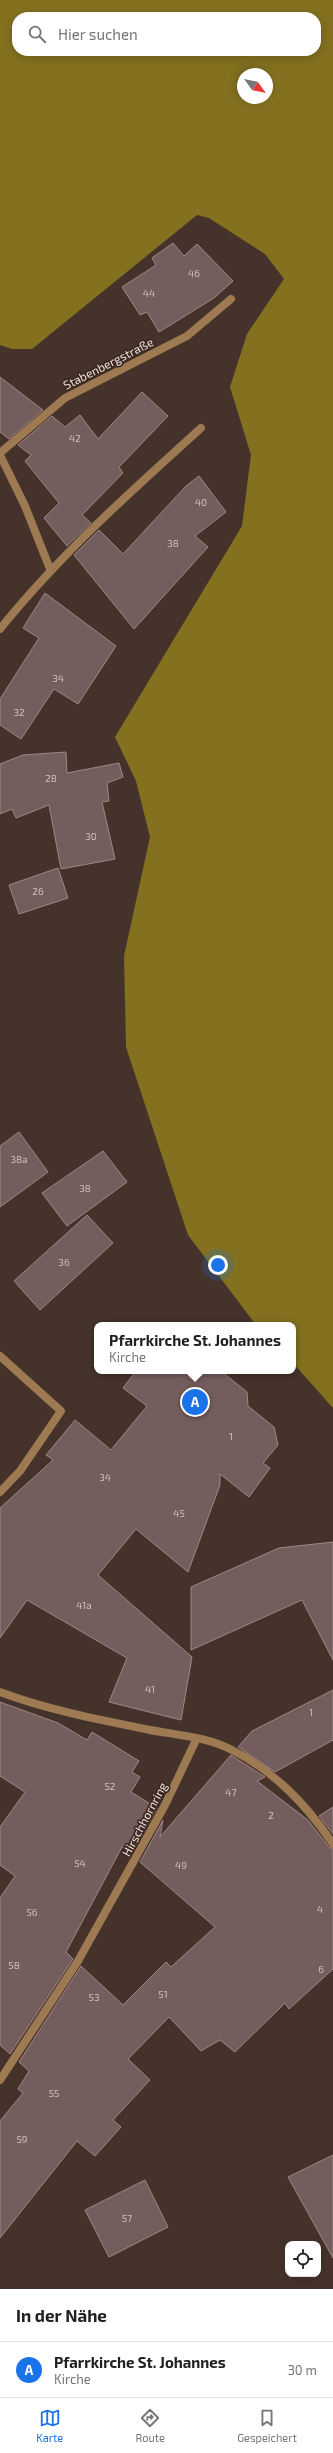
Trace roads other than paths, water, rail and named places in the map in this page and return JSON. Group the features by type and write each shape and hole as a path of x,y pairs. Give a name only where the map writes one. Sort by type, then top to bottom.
{"street":[{"name":"Stabenbergstraße","path":"50,569 25,506 0,454 65,398 187,336 231,299"},
{"path":"0,630 50,569 124,497 201,428"},
{"path":"0,1356 61,1411 20,1471 0,1492"},
{"path":"0,1692 93,1718 197,1738 231,1749 259,1765 293,1792 333,1844"},
{"name":"Hirschhornring","path":"0,2080 82,1954 169,1798 197,1738"}],"place":[{"name":"Pfarrkirche St. Johannes","path":"195,1402"}]}
